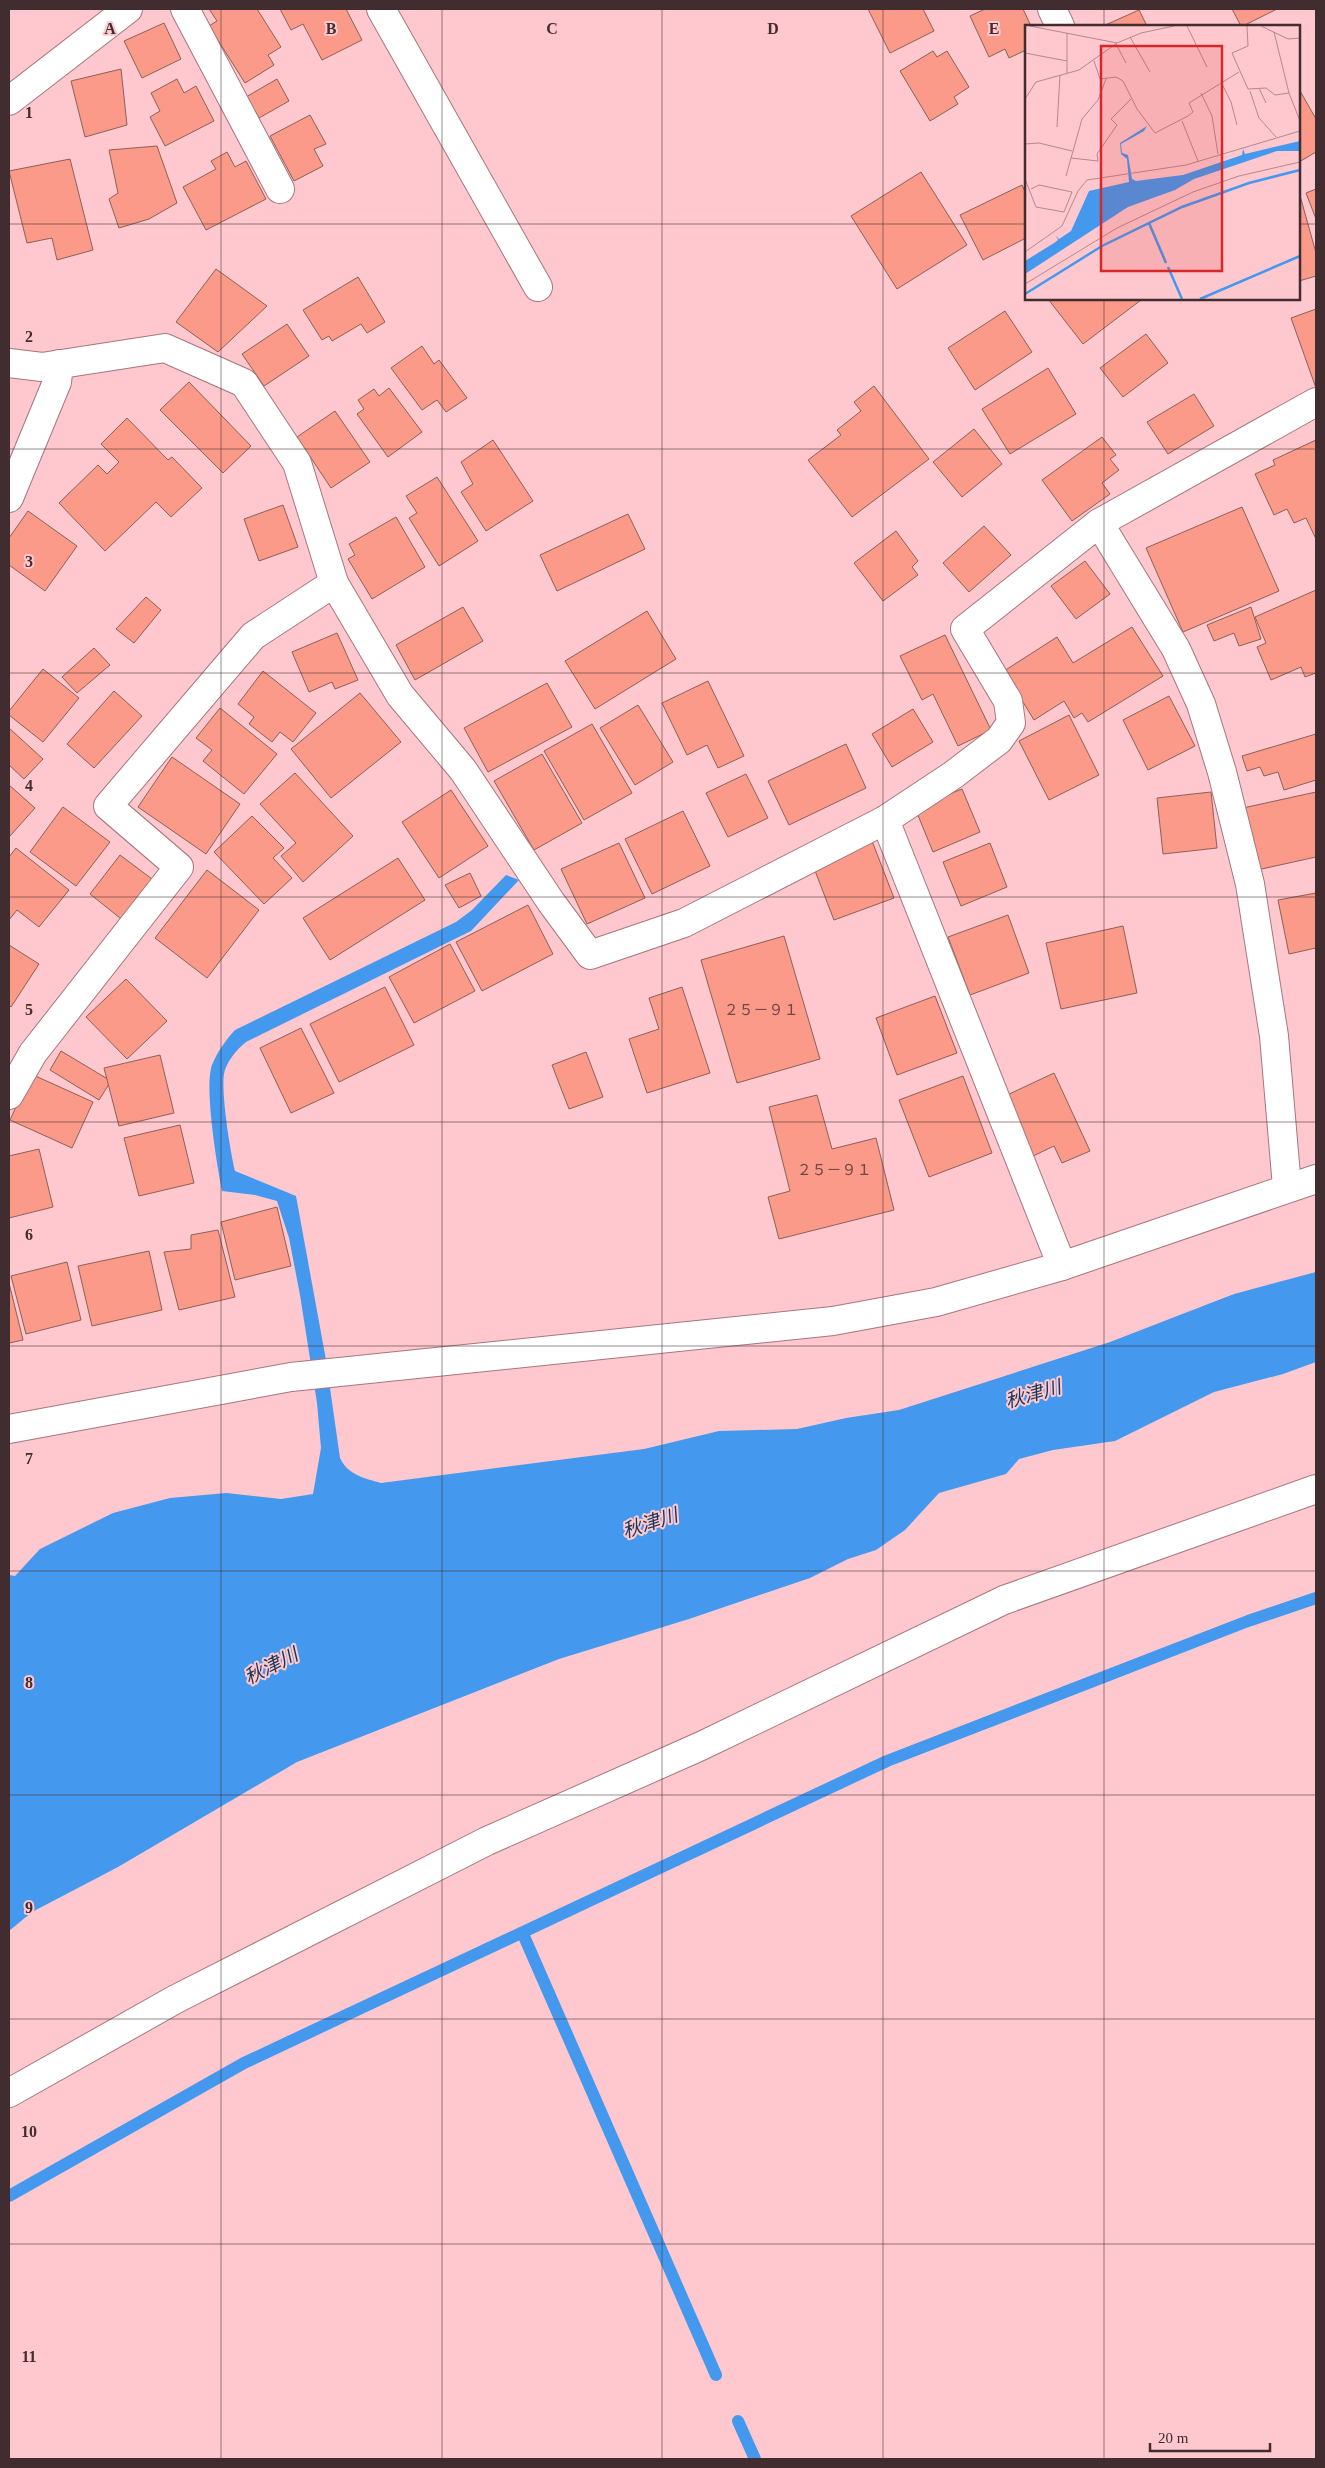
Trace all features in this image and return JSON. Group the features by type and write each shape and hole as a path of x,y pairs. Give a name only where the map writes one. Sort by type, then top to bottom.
{"street":[{"path":"9,101 128,9"},
{"path":"185,9 280,190"},
{"path":"381,9 538,287"},
{"path":"1052,9 1060,25"},
{"path":"9,363 42,367 165,348 244,383 297,463 334,583 400,695 463,770 551,902 590,955 684,923 884,820 953,775 999,740 1012,723 1008,702 965,629 1099,523 1316,402"},
{"path":"9,498 57,382 59,364"},
{"path":"1099,523 1176,649 1201,704 1222,772 1250,884 1274,1036 1287,1188"},
{"path":"9,1095 34,1053 179,867 108,806 254,636 334,583"},
{"path":"884,820 1062,1266"},
{"path":"9,1429 291,1377 669,1336 833,1321 936,1302 1062,1266 1316,1178"},
{"path":"9,2094 176,1999 488,1841 701,1746 1004,1600 1316,1489"}],"water":[{"name":"秋津川","path":"506,875 519,880 471,931 246,1042 232,1056 225,1069 223,1083 225,1108 235,1171 296,1196 326,1360 340,1458 343,1464 352,1472 381,1483 644,1449 719,1431 797,1429 846,1418 899,1410 1110,1342 1234,1294 1316,1272 1316,1362 1283,1374 1214,1392 1115,1441 1053,1450 1019,1459 1006,1474 939,1493 905,1530 876,1550 848,1559 810,1578 689,1619 559,1659 297,1762 118,1867 32,1912 9,1931 9,1575 15,1576 40,1549 113,1513 170,1498 226,1493 281,1499 313,1494 321,1448 317,1403 289,1238 277,1201 255,1195 222,1191 210,1108 210,1076 214,1060 235,1030 456,922 472,910"}],"building":[{"path":"209,9 257,9 281,47 268,55 274,65 245,83 209,26 217,21"},
{"path":"280,9 346,9 362,40 322,60 303,24 291,30"},
{"path":"868,9 923,9 934,31 890,53"},
{"path":"985,9 1023,9 1031,25 1025,25 1025,50 1009,58 1005,49 989,57 970,16"},
{"path":"1232,9 1277,9 1245,25 1240,25"},
{"path":"1139,10 1146,25 1105,25"},
{"path":"164,23 181,59 142,78 124,41"},
{"path":"933,51 937,57 947,51 969,87 954,97 958,104 930,121 900,71"},
{"path":"121,69 127,125 85,137 71,81"},
{"path":"177,79 184,93 196,86 214,121 165,146 150,117 160,111 151,93"},
{"path":"277,79 289,101 259,118 246,97"},
{"path":"1300,91 1316,119 1316,152 1300,161"},
{"path":"310,115 326,144 314,149 323,166 294,181 270,136"},
{"path":"157,146 177,203 149,219 119,228 109,199 118,193 109,150"},
{"path":"227,152 235,167 246,161 266,199 206,230 183,187 216,169 211,161"},
{"path":"70,159 93,250 57,260 52,238 27,243 9,171"},
{"path":"921,172 967,245 897,289 851,216"},
{"path":"1022,185 1025,192 1025,239 983,260 960,215"},
{"path":"1316,189 1316,219 1306,193"},
{"path":"1300,196 1316,253 1316,276 1300,281"},
{"path":"216,269 267,306 218,352 176,322"},
{"path":"358,277 385,322 367,333 361,324 332,341 329,336 322,340 303,310"},
{"path":"1049,300 1141,300 1083,344"},
{"path":"1316,309 1316,388 1291,318"},
{"path":"1005,311 1032,352 975,390 948,348"},
{"path":"287,324 309,356 264,386 242,354"},
{"path":"1146,334 1168,363 1123,397 1100,368"},
{"path":"422,346 434,364 439,360 467,398 446,412 437,400 422,410 391,368"},
{"path":"1048,368 1076,414 1010,454 982,409"},
{"path":"189,382 251,446 223,473 160,410"},
{"path":"874,386 929,459 852,517 808,460 841,435 837,430 861,411 854,402"},
{"path":"389,388 422,432 388,457 357,414 364,409 358,400 374,389 379,396"},
{"path":"1194,394 1214,426 1168,454 1147,422"},
{"path":"335,411 370,462 331,488 297,437"},
{"path":"127,418 168,460 172,457 202,488 171,517 156,502 105,551 59,503 98,465 107,474 119,462 101,444"},
{"path":"974,429 1002,464 962,497 933,462"},
{"path":"1102,437 1116,455 1110,459 1119,470 1102,483 1110,494 1072,521 1042,480"},
{"path":"493,440 533,501 486,531 461,492 473,484 461,462"},
{"path":"1316,440 1316,539 1306,518 1294,523 1287,509 1274,515 1255,474 1275,465 1273,460"},
{"path":"437,477 478,541 439,566 409,518 417,513 406,496"},
{"path":"283,505 298,547 259,561 244,519"},
{"path":"1242,507 1279,591 1183,632 1146,548"},
{"path":"28,511 77,546 45,591 9,565 9,538"},
{"path":"628,514 645,549 557,591 540,555"},
{"path":"396,517 425,567 372,599 348,559 355,555 349,544"},
{"path":"984,526 1011,555 969,592 943,563"},
{"path":"896,531 918,561 912,567 918,575 883,601 854,563"},
{"path":"1085,561 1110,594 1076,619 1051,586"},
{"path":"1316,590 1316,673 1305,677 1301,667 1271,680 1257,647 1266,643 1255,617"},
{"path":"146,597 161,610 134,643 116,629"},
{"path":"463,607 483,641 415,680 396,645"},
{"path":"1251,607 1261,639 1239,646 1234,633 1214,641 1207,625"},
{"path":"647,611 676,659 595,709 565,661"},
{"path":"1132,627 1163,676 1088,722 1082,713 1074,718 1064,701 1034,720 1004,671 1057,637 1073,663"},
{"path":"337,633 358,680 335,689 332,682 309,692 292,652"},
{"path":"945,635 991,730 958,746 933,694 922,700 900,656"},
{"path":"94,648 110,665 77,693 62,677"},
{"path":"43,669 79,698 43,742 9,715 9,711"},
{"path":"263,671 316,713 293,742 280,732 272,742 249,724 254,717 238,704"},
{"path":"708,681 744,756 718,768 707,745 687,755 662,703"},
{"path":"547,683 572,727 488,772 464,728"},
{"path":"114,691 142,716 94,768 67,744"},
{"path":"360,693 401,742 331,798 291,749"},
{"path":"1169,696 1195,746 1148,770 1123,720"},
{"path":"638,705 673,762 635,785 600,728"},
{"path":"220,708 277,754 244,794 203,761 212,750 196,738"},
{"path":"913,709 933,742 892,767 872,734"},
{"path":"1069,715 1099,775 1049,800 1019,741"},
{"path":"592,724 632,793 584,820 544,751"},
{"path":"9,728 43,759 24,779 9,765"},
{"path":"1316,734 1316,780 1284,790 1278,772 1264,776 1260,767 1247,771 1242,756"},
{"path":"846,744 866,788 789,825 768,781"},
{"path":"542,754 582,823 534,850 494,781"},
{"path":"172,757 240,804 206,854 138,807"},
{"path":"295,773 353,836 303,882 281,856 296,843 260,804"},
{"path":"746,774 768,818 728,837 706,793"},
{"path":"9,785 35,808 10,836 9,835"},
{"path":"962,789 980,832 933,852 915,808"},
{"path":"451,790 488,846 439,878 402,822"},
{"path":"1211,792 1217,848 1163,854 1157,798"},
{"path":"1316,792 1316,857 1257,870 1243,808"},
{"path":"63,807 110,842 76,886 30,852"},
{"path":"683,811 710,866 652,894 625,839"},
{"path":"252,816 284,848 273,858 292,878 264,904 214,852"},
{"path":"872,841 894,898 834,920 812,863"},
{"path":"619,843 645,898 587,924 561,869"},
{"path":"990,843 1007,887 961,906 943,862"},
{"path":"16,848 69,890 39,927 17,910 9,920 9,857"},
{"path":"120,855 156,882 125,922 90,894"},
{"path":"398,858 425,900 330,960 303,918"},
{"path":"207,870 259,910 207,978 155,938"},
{"path":"470,873 481,896 459,908 445,885"},
{"path":"1316,893 1316,948 1289,954 1278,900"},
{"path":"528,905 553,954 482,991 456,942"},
{"path":"1008,915 1029,973 970,995 948,937"},
{"path":"1123,926 1137,993 1061,1009 1046,943"},
{"path":"784,936 820,1059 737,1083 701,960"},
{"path":"450,944 475,991 414,1023 389,977"},
{"path":"9,945 39,964 11,1007 9,1005"},
{"path":"126,979 167,1021 127,1059 86,1017"},
{"path":"385,987 414,1045 339,1082 310,1024"},
{"path":"682,987 710,1073 647,1093 629,1039 659,1029 649,998"},
{"path":"935,996 957,1053 897,1075 876,1018"},
{"path":"301,1028 334,1093 291,1113 260,1048"},
{"path":"61,1051 111,1081 99,1100 50,1070"},
{"path":"586,1052 603,1097 569,1109 552,1065"},
{"path":"160,1055 174,1113 119,1126 104,1068"},
{"path":"1054,1073 1090,1151 1062,1163 1054,1146 1031,1157 1003,1097"},
{"path":"31,1074 93,1102 72,1148 10,1120"},
{"path":"963,1076 992,1153 929,1177 899,1100"},
{"path":"817,1095 832,1149 876,1138 894,1210 779,1239 768,1197 790,1191 769,1107"},
{"path":"180,1125 194,1183 139,1196 124,1138"},
{"path":"39,1149 53,1207 9,1218 9,1156"},
{"path":"277,1207 291,1266 235,1280 221,1222"},
{"path":"218,1230 235,1297 179,1310 164,1252 191,1249 191,1235"},
{"path":"149,1251 162,1310 92,1326 78,1266"},
{"path":"67,1262 81,1320 26,1334 11,1276"},
{"path":"9,1283 23,1340 9,1343"}],"waterway":[{"path":"9,2196 244,2063 887,1761 1248,1621 1316,1598"},
{"path":"523,1934 716,2375"},
{"path":"738,2421 755,2459"}]}
